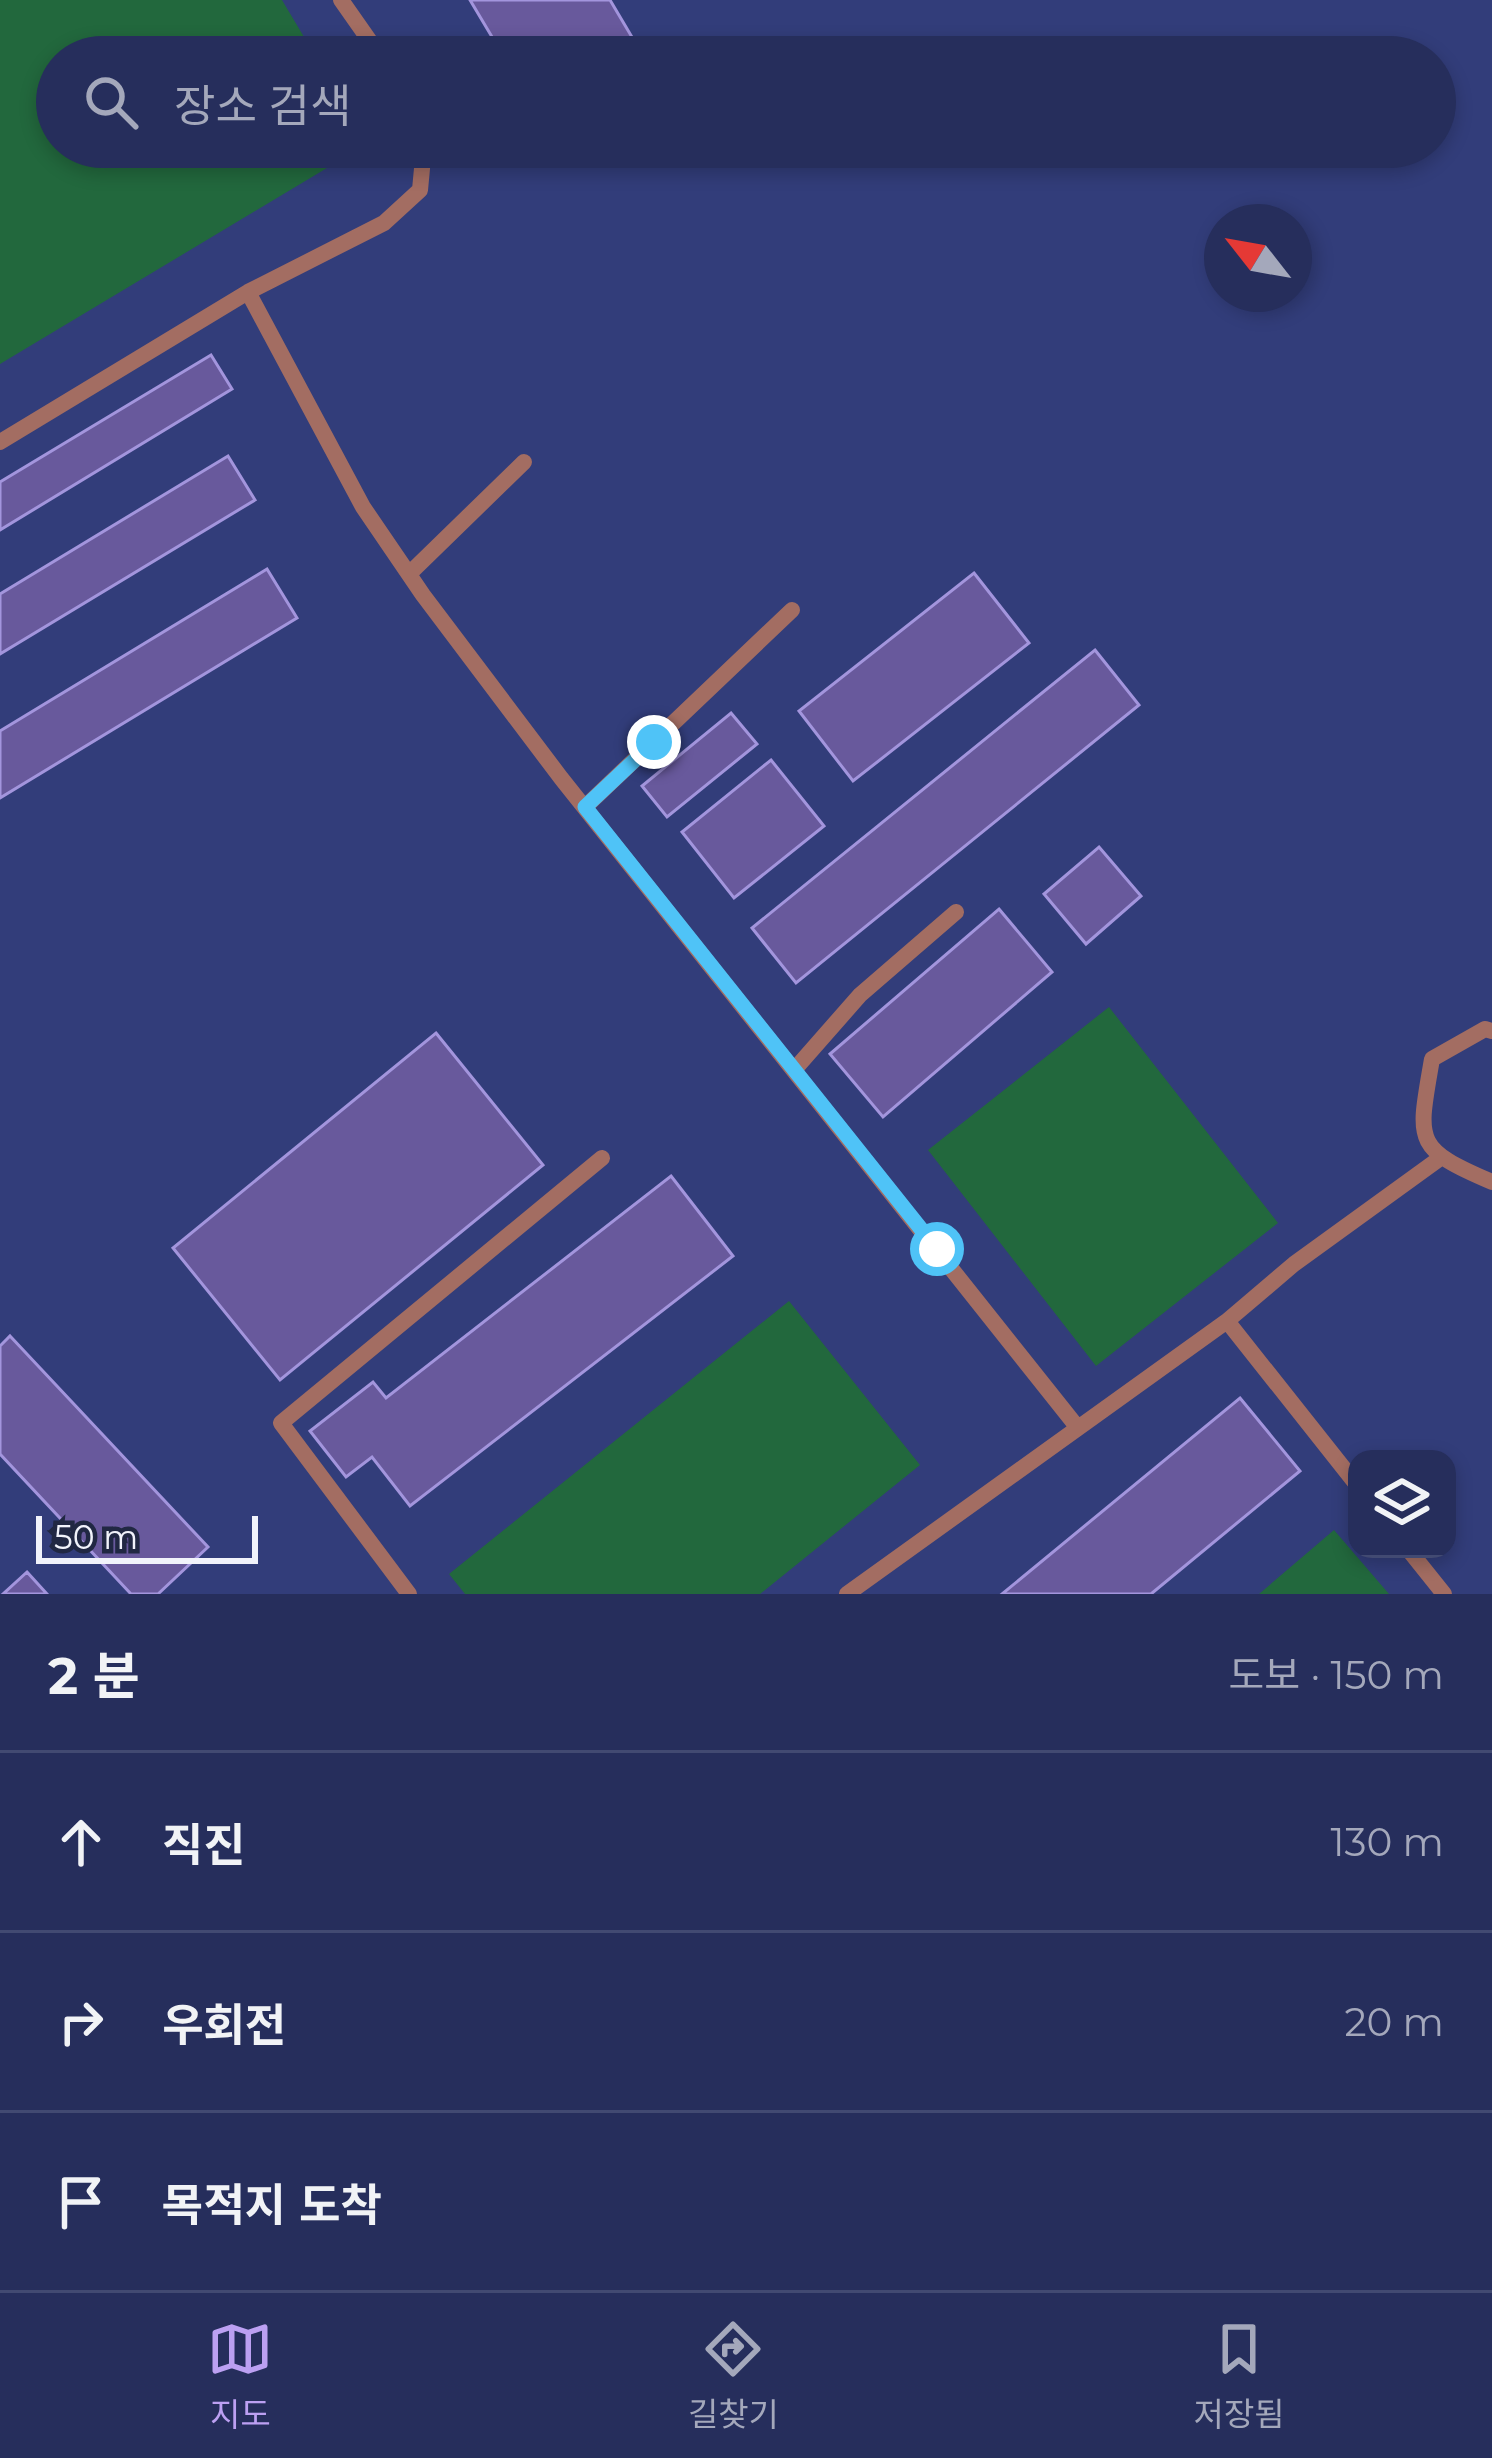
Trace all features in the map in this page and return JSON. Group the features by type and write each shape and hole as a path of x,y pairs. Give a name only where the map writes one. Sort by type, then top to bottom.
{"lane":[{"path":"341,0 366,36"},
{"path":"0,442 248,292 384,223 421,190 423,168"},
{"path":"248,292 363,507 409,574 585,807 1078,1428"},
{"path":"409,574 524,462"},
{"path":"585,807 792,610"},
{"path":"795,1069 860,995 956,912"},
{"path":"1492,1031 1485,1029 1432,1059 1420,1126 1438,1159 1492,1182"},
{"path":"409,1594 281,1423 602,1158"},
{"path":"847,1594 1227,1321 1294,1264 1438,1159"},
{"path":"1227,1321 1348,1474"},
{"path":"1415,1558 1444,1594"}],"green space":[{"path":"0,0 282,0 303,36 36,36 36,168 327,168 0,364"},
{"path":"1109,1007 1278,1223 1096,1366 928,1150"},
{"path":"789,1301 920,1465 760,1594 465,1594 449,1574"},
{"path":"1334,1530 1348,1546 1348,1558 1358,1558 1389,1594 1259,1594"}],"building":[{"path":"470,0 610,0 631,36 491,36"},
{"path":"211,355 232,389 0,530 0,482"},
{"path":"228,456 255,500 0,654 0,594"},
{"path":"267,569 297,618 0,798 0,731"},
{"path":"974,573 1029,643 853,781 799,711"},
{"path":"1095,650 1139,705 796,983 752,928"},
{"path":"731,713 757,744 667,817 642,786"},
{"path":"771,760 824,826 734,898 682,832"},
{"path":"1099,847 1141,896 1086,944 1044,894"},
{"path":"999,909 1052,972 883,1117 830,1054"},
{"path":"436,1033 543,1165 280,1380 173,1248"},
{"path":"671,1176 733,1256 410,1506 372,1457 346,1477 310,1431 373,1382 386,1398"},
{"path":"10,1336 208,1547 158,1594 131,1594 0,1454 0,1346"},
{"path":"1240,1398 1300,1471 1151,1594 1002,1594"},
{"path":"27,1572 47,1594 3,1594"}],"route":[{"path":"654,742 585,807 937,1249"}]}
